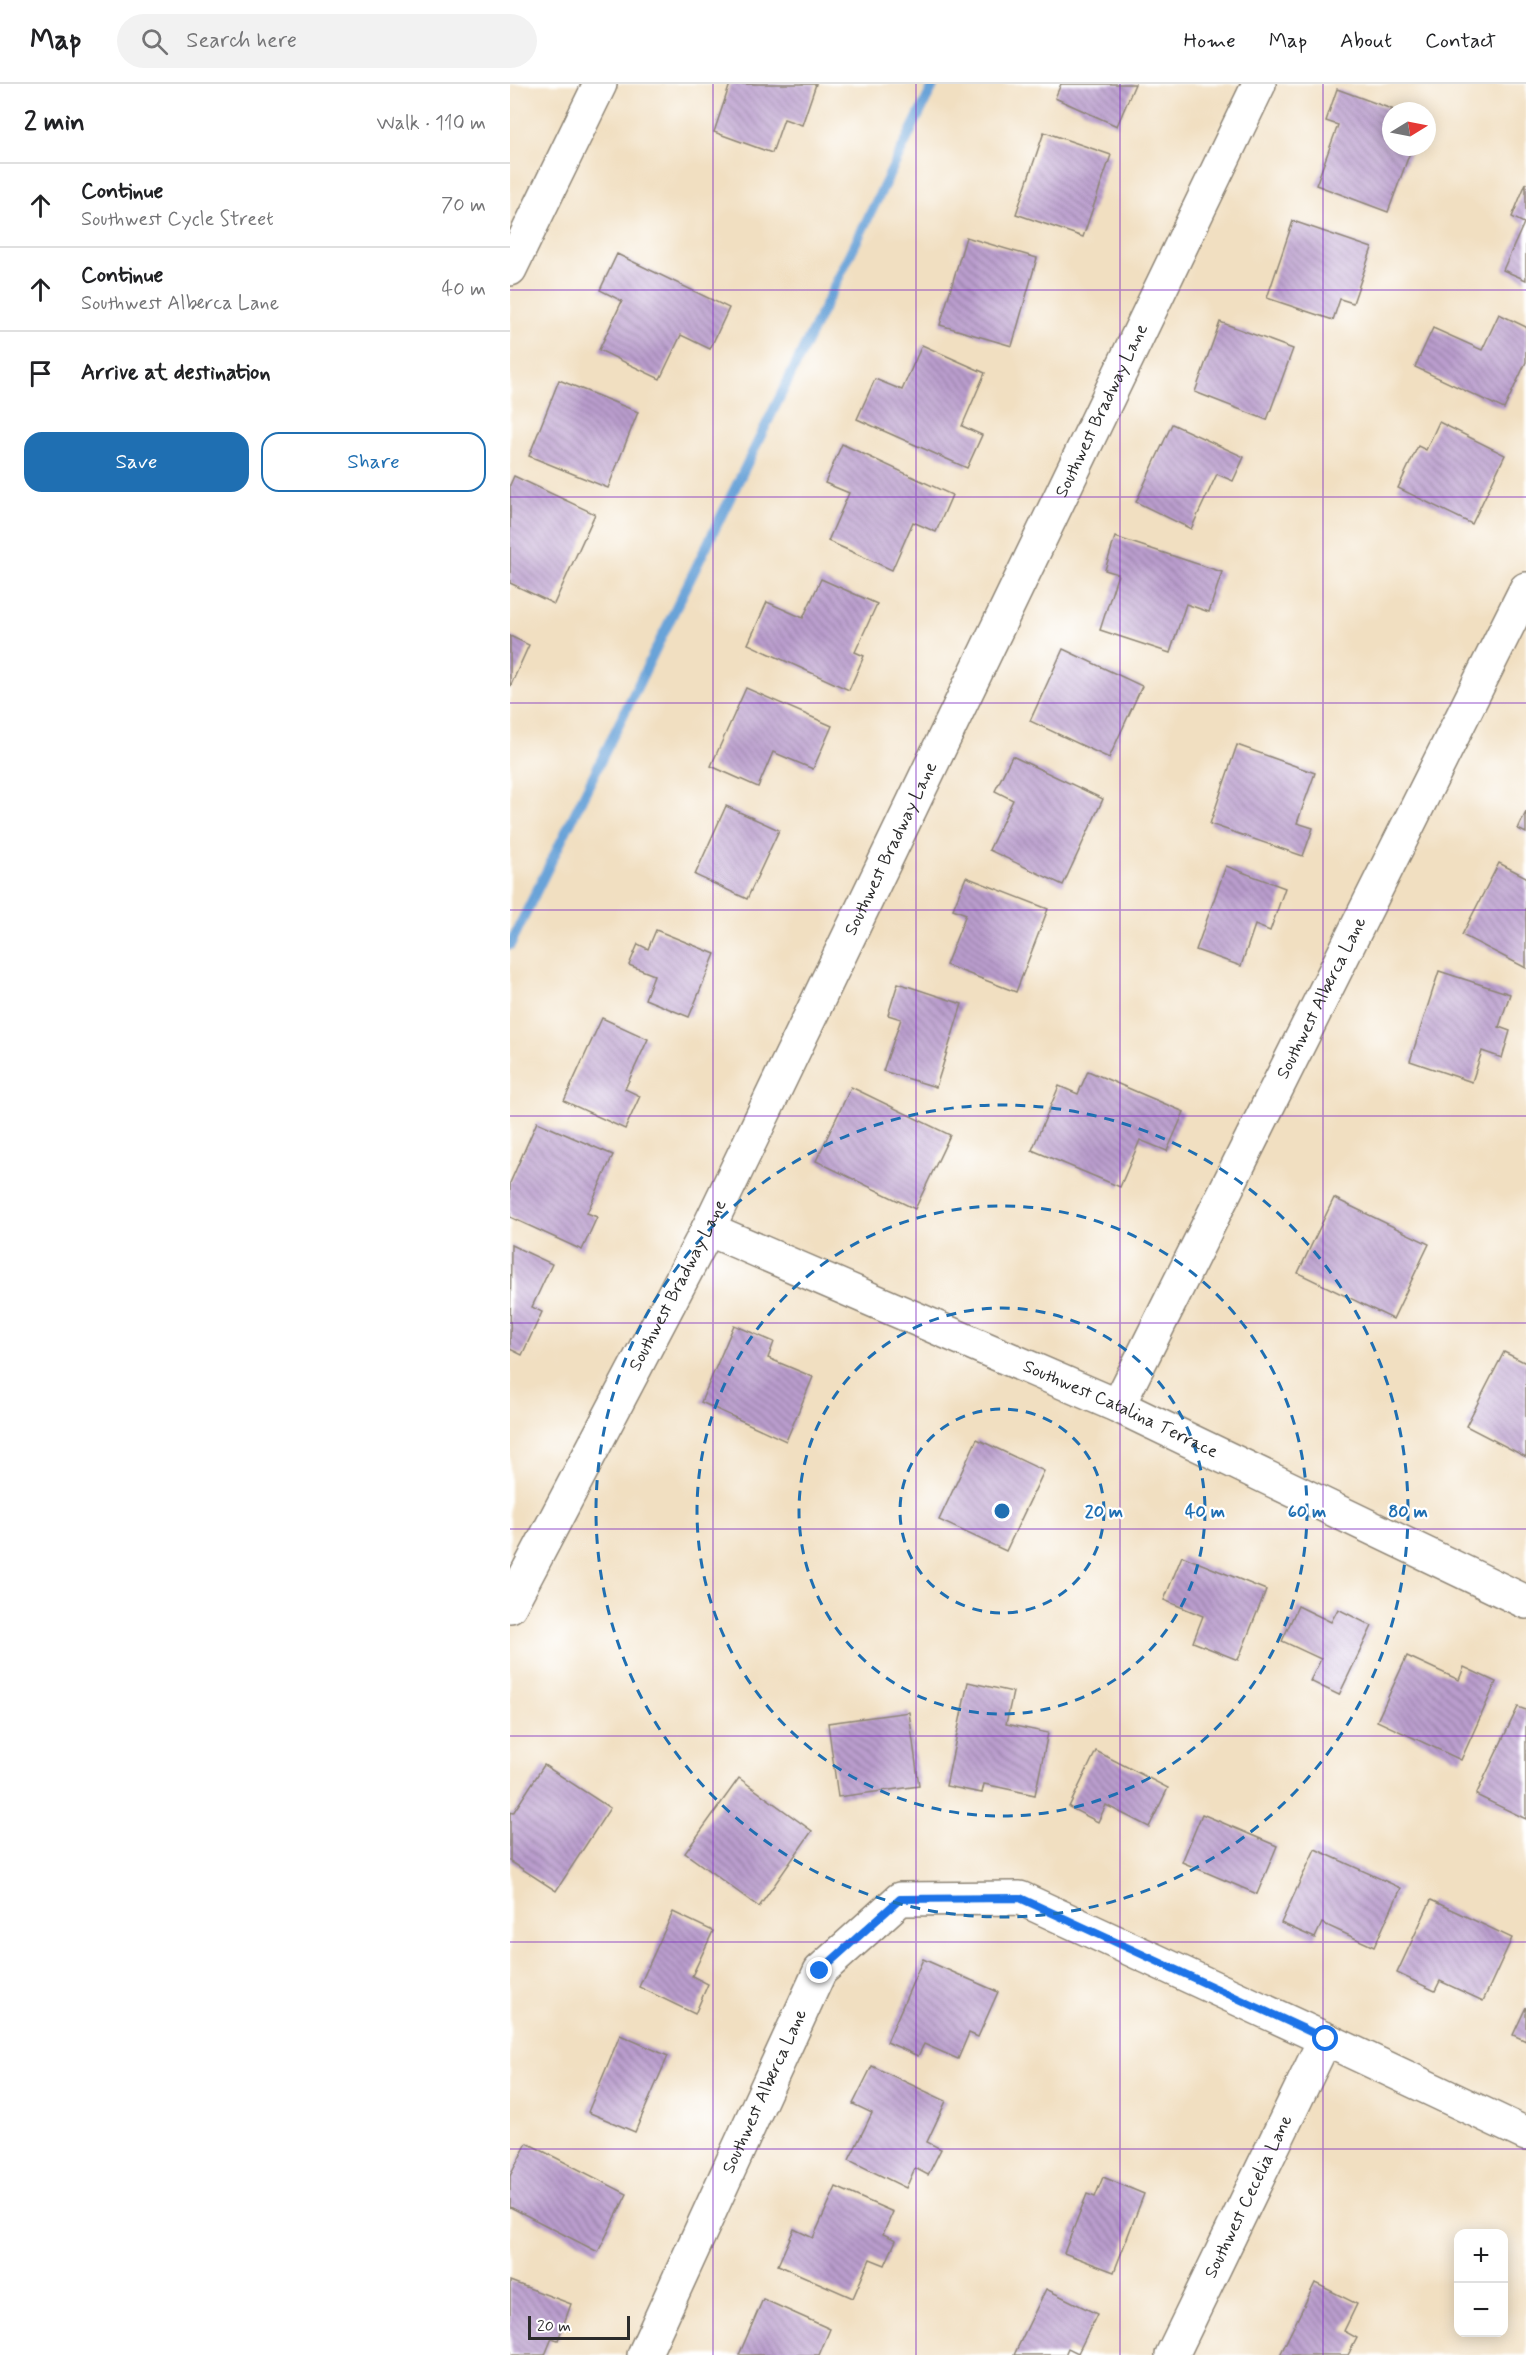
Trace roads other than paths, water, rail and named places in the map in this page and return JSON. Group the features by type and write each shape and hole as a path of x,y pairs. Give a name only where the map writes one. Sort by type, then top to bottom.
{"street":[{"path":"510,269 600,84"},
{"name":"Southwest Bradway Lane","path":"510,1606 708,1229 1259,84"},
{"name":"Southwest Alberca Lane","path":"1118,1406 1526,589"},
{"name":"Southwest Catalina Terrace","path":"708,1229 1118,1406 1526,1602"},
{"name":"Southwest Alberca Lane","path":"644,2355 820,1971 900,1899 1020,1898 1326,2039"},
{"path":"1326,2039 1526,2134"},
{"name":"Southwest Cecelia Lane","path":"1172,2355 1326,2039"}],"waterway":[{"path":"510,945 934,84"}]}
